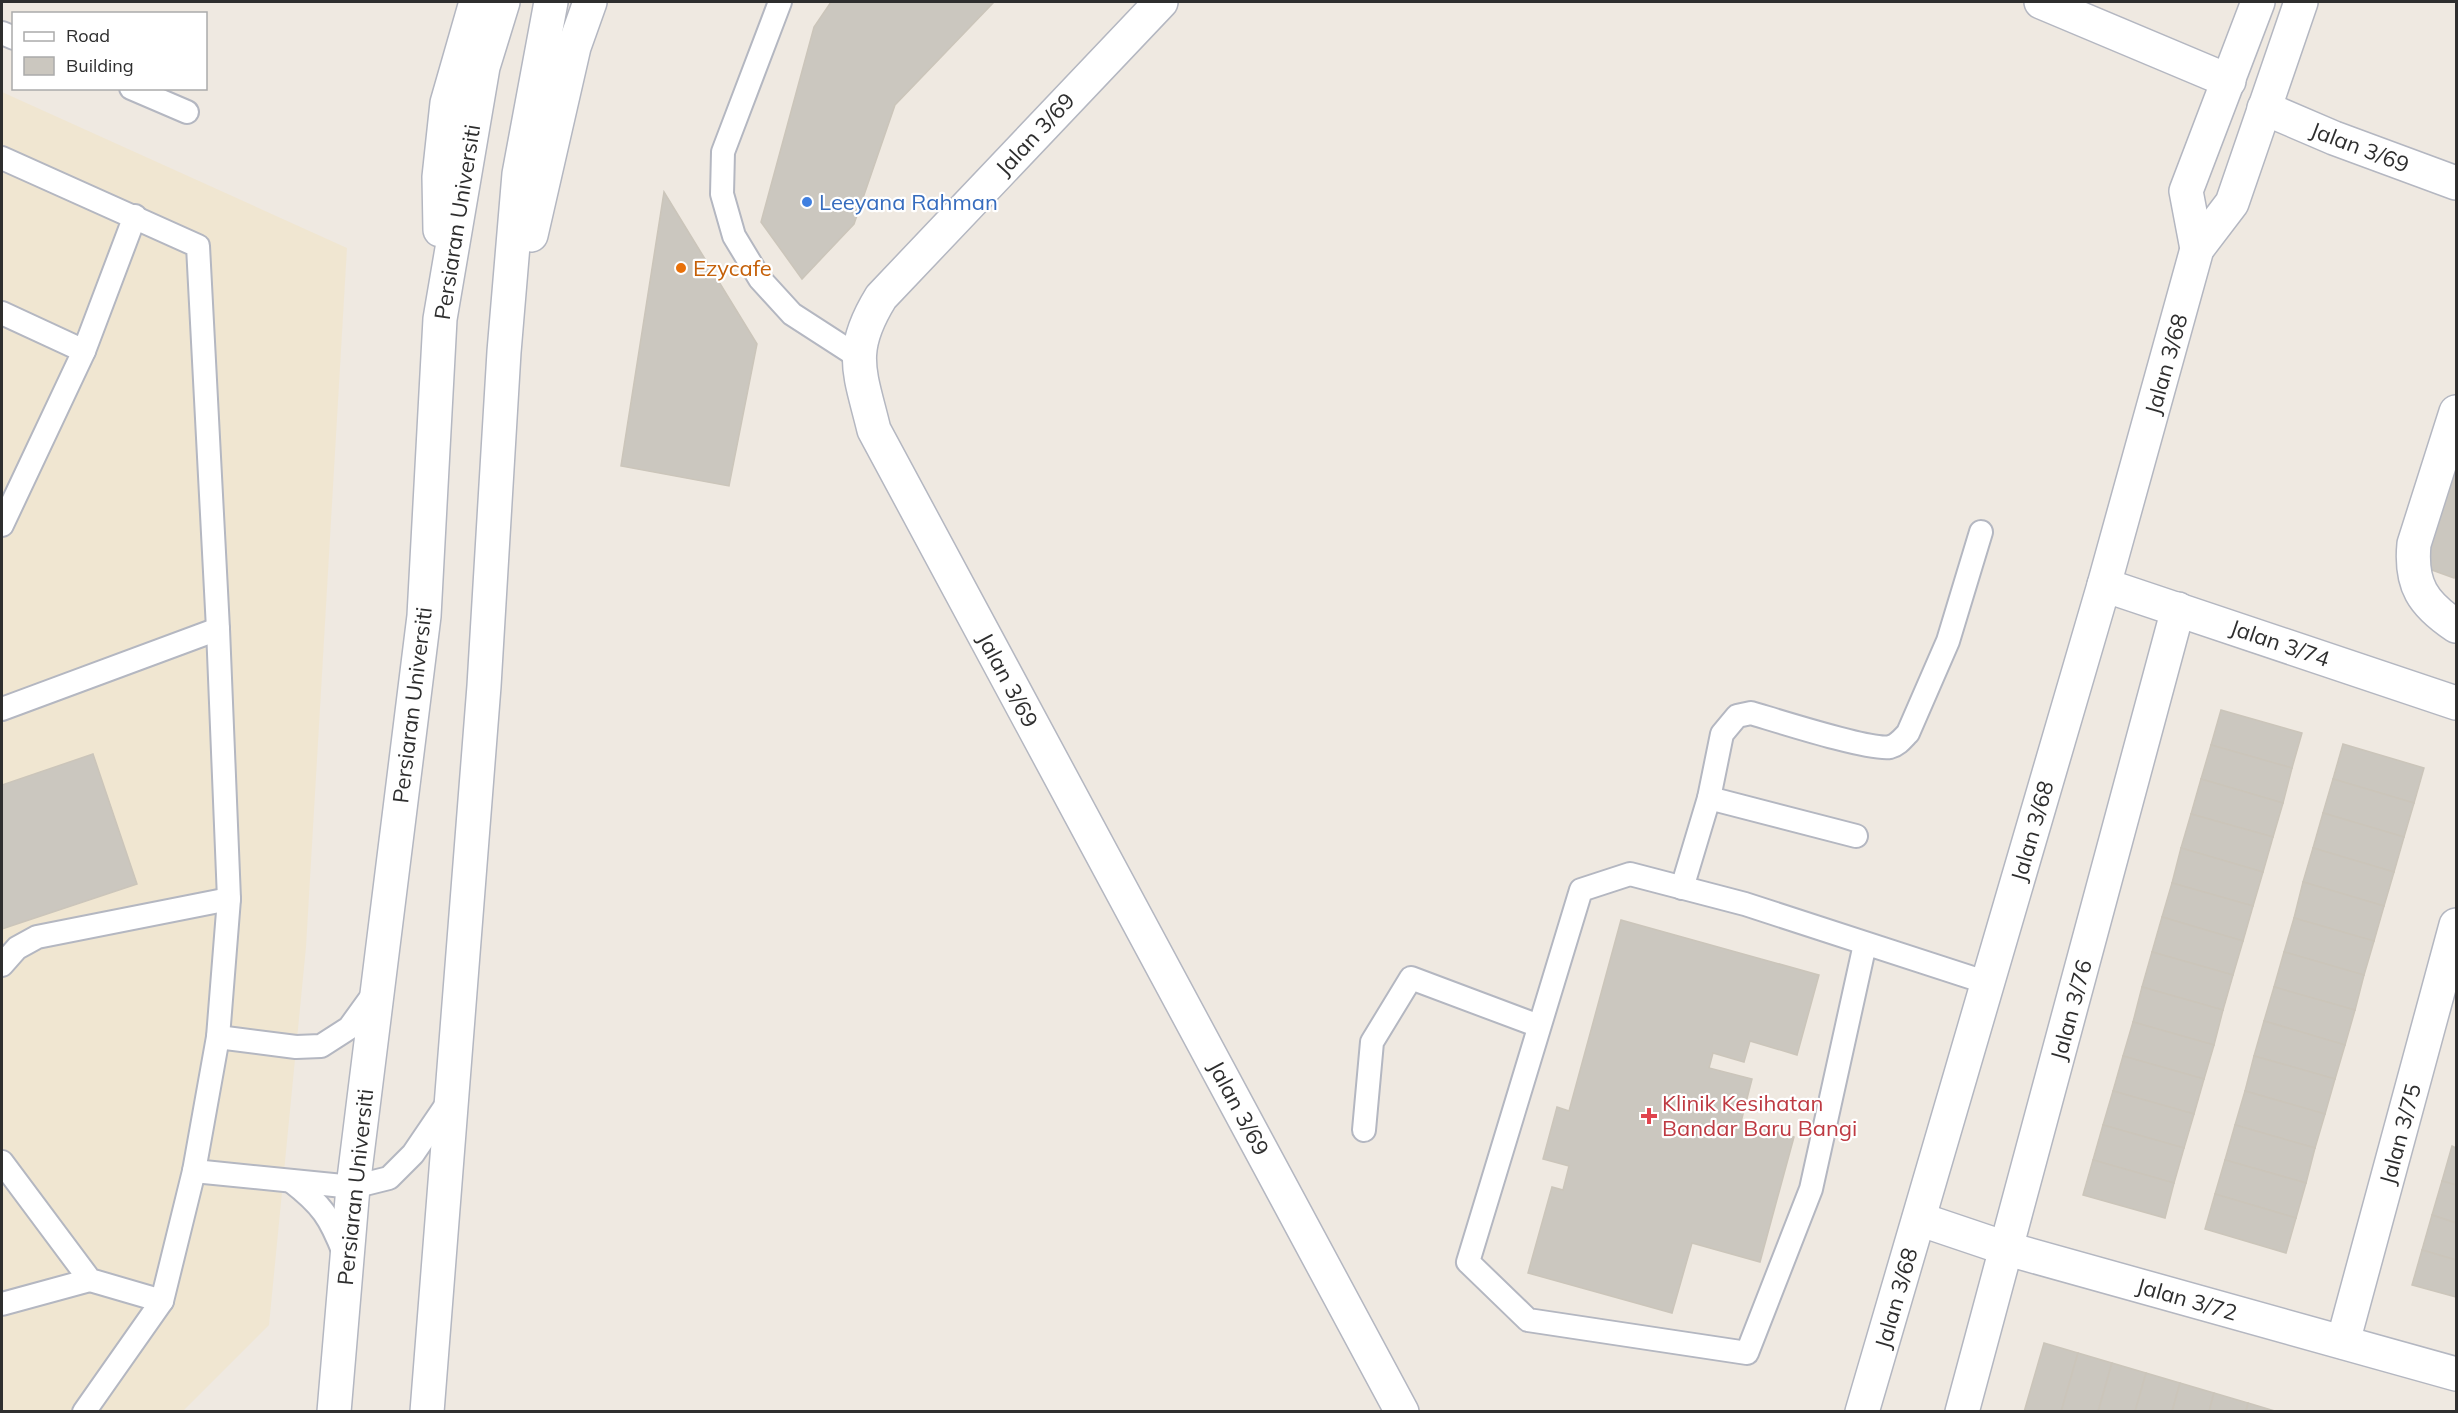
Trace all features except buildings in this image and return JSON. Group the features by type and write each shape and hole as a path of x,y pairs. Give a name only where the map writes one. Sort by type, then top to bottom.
{"street":[{"path":"440,319 439,177 447,104 476,2"},
{"name":"Persiaran Universiti","path":"334,1412 353,1187 424,616 440,319 483,67 502,2"},
{"path":"427,1412 484,686 504,352 519,174 551,2"},
{"path":"504,352 574,47 590,2"},
{"name":"Jalan 3/69","path":"1161,2 882,297 865,323 857,356 874,430 1402,1412"},
{"path":"2041,2 2229,81"},
{"name":"Jalan 3/68","path":"2197,249 2186,191 2258,2"},
{"name":"Jalan 3/68","path":"1862,1412 2104,585 2197,249 2232,203 2301,2"},
{"name":"Jalan 3/69","path":"2264,108 2334,138 2457,183"},
{"path":"2457,412 2414,544 2412,566 2420,592 2434,611 2457,626"},
{"name":"Jalan 3/74","path":"2104,585 2457,703"},
{"name":"Jalan 3/76","path":"1962,1412 2008,1249 2178,609"},
{"name":"Jalan 3/75","path":"2343,1342 2457,925"},
{"name":"Jalan 3/72","path":"1919,1219 2008,1249 2457,1374"}],"lane":[{"path":"780,2 723,152 722,194 734,236 760,279 792,314 857,356"},
{"path":"136,90 187,112"},
{"path":"2,158 198,246 218,629 229,899 218,1037 194,1171 162,1301 84,1412"},
{"path":"2,525 84,351 135,216"},
{"path":"2,313 84,351"},
{"path":"1682,888 1709,798 1722,734 1737,716 1751,713 1867,745 1889,748 1908,733 1948,641 1982,532"},
{"path":"2,709 218,629"},
{"path":"1709,798 1856,836"},
{"path":"1865,944 1811,1189 1747,1353 1528,1320 1468,1262 1581,890 1630,874 1745,904 1988,983"},
{"path":"2,965 17,948 37,937 229,899"},
{"path":"1364,1130 1372,1042 1411,978 1539,1026"},
{"path":"218,1037 296,1047 321,1046 349,1028 378,987"},
{"path":"194,1171 353,1187 389,1178 413,1154 451,1098"},
{"path":"2,1162 90,1280"},
{"path":"291,1181 311,1197 330,1218 347,1260"},
{"path":"2,1304 90,1280 162,1301"}],"shaded area":[{"path":"2,92 347,248 306,947 269,1325 183,1411 2,1412"}],"place":[{"name":"Leeyana Rahman","path":"807,202"},
{"name":"Ezycafe","path":"681,268"},
{"name":"Klinik Kesihatan Bandar Baru Bangi","path":"1649,1116"}]}
